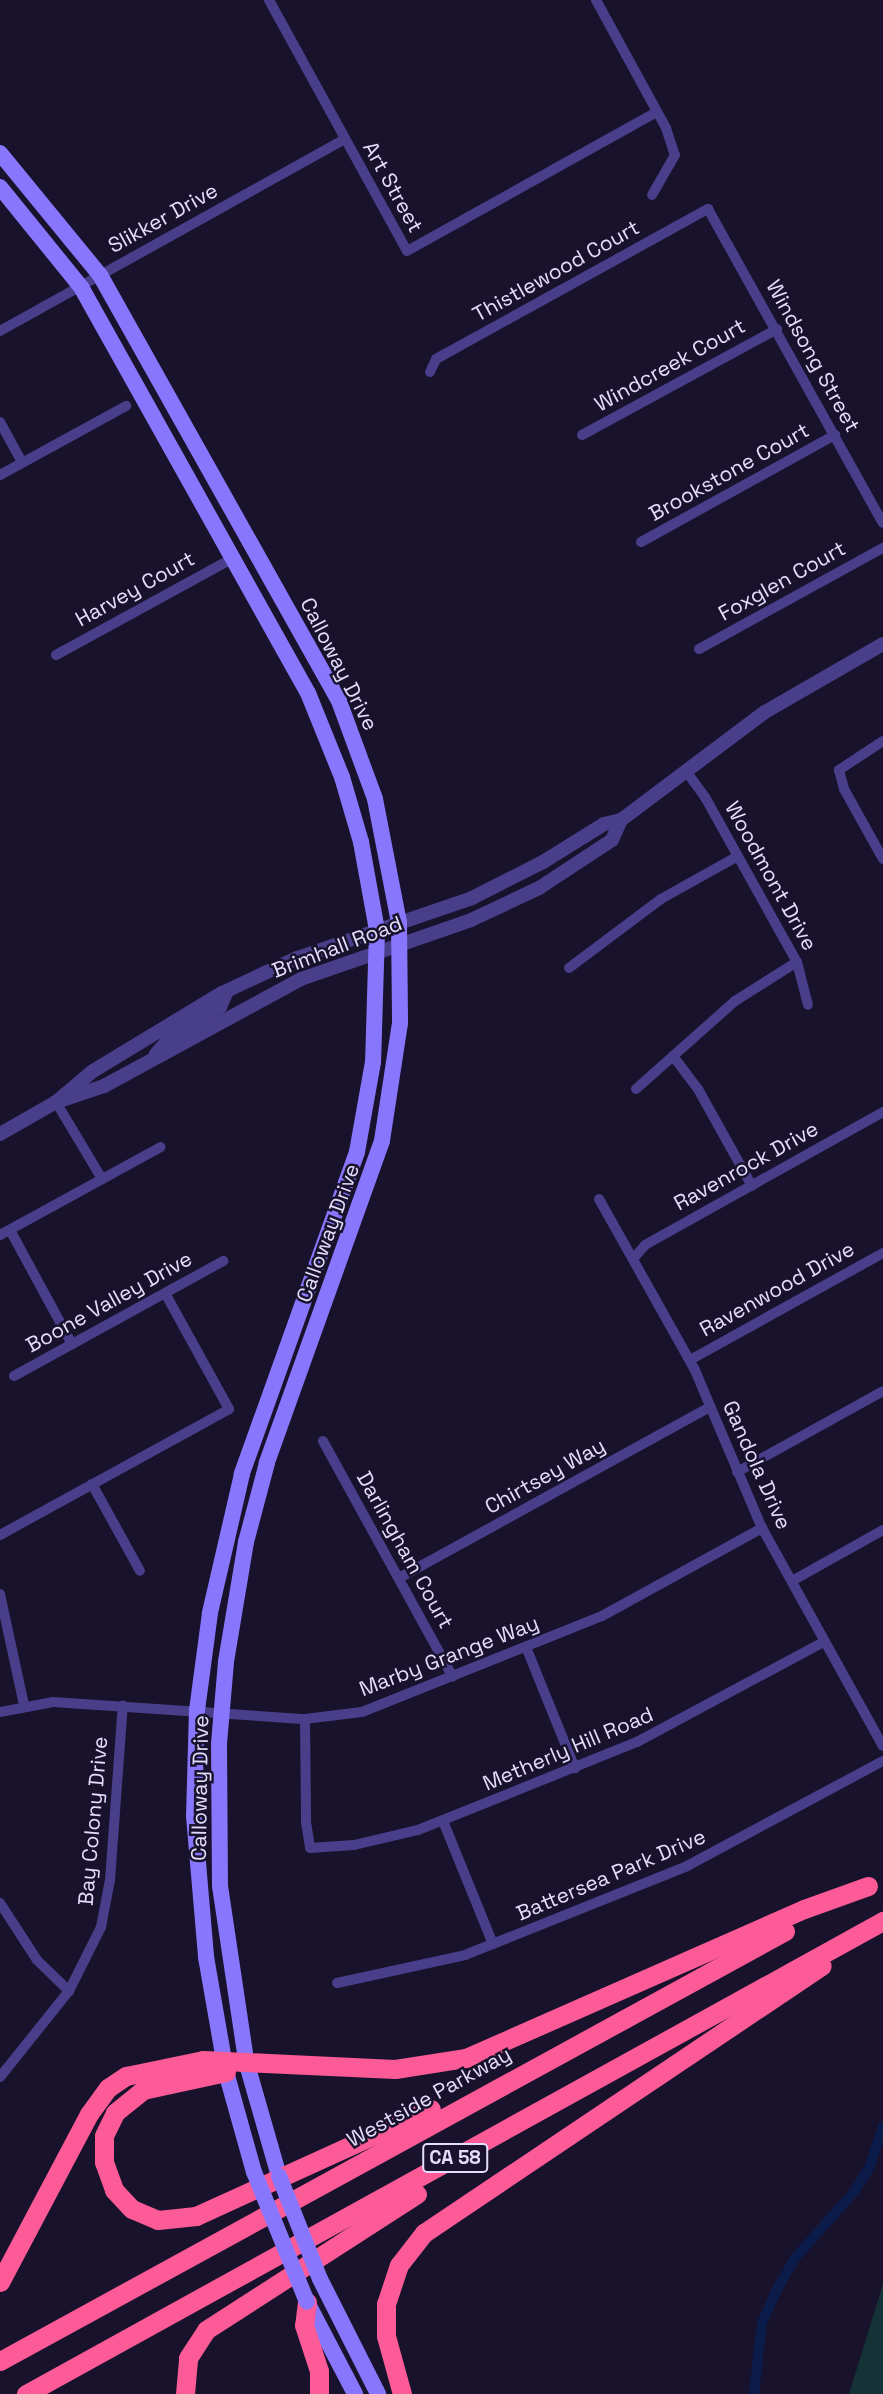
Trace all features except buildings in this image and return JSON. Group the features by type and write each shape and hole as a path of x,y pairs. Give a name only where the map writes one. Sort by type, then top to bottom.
{"highway":[{"path":"590,2034 195,2216 158,2220 132,2209 114,2190 104,2162 104,2136 115,2113 143,2090 246,2062 395,2069 466,2058 804,1909 876,1882"},
{"name":"Westside Parkway","path":"0,2361 590,2034 876,1882"},
{"path":"402,2394 386,2336 386,2305 399,2265 424,2233 883,1922"},
{"name":"CA 58","path":"26,2394 627,2060 883,1922"},
{"path":"185,2394 188,2358 206,2330 627,2060"},
{"path":"0,2282 89,2114 108,2088 138,2071 225,2066"},
{"path":"307,2302 304,2325 319,2371 318,2394"}],"main road":[{"name":"Calloway Drive","path":"0,153 100,275 339,701 363,761 384,832 400,922 400,1017 391,1096 354,1227 279,1424 256,1502 234,1602 222,1713 220,1886 246,2062 274,2161 320,2279 378,2394"},
{"name":"Calloway Drive","path":"0,187 81,287 301,680 342,777 362,842 377,930 375,1037 364,1124 337,1217 242,1474 210,1613 197,1710 194,1816 199,1883 225,2066 243,2138 307,2302 355,2394"},
{"path":"233,558 248,564 280,622 304,636"},
{"path":"301,680 314,687 343,751 363,761"},
{"path":"354,1227 351,1208 369,1140 364,1124"},
{"path":"328,1295 324,1280 339,1236 337,1217"}],"street":[{"name":"Art Street","path":"269,0 407,251 657,112"},
{"path":"596,0 657,112 675,155 652,195"},
{"name":"Slikker Drive","path":"0,331 345,139"},
{"name":"Windsong Street","path":"708,209 883,523"},
{"name":"Thistlewood Court","path":"430,372 436,359 708,209"},
{"name":"Windcreek Court","path":"582,436 777,329"},
{"path":"0,475 126,406"},
{"path":"0,422 22,463"},
{"name":"Brookstone Court","path":"641,542 835,435"},
{"name":"Foxglen Court","path":"699,649 883,548"},
{"name":"Harvey Court","path":"56,655 233,558"},
{"name":"Brimhall Road","path":"0,1134 56,1102 93,1071 227,991 297,958 496,887 604,824 621,820 765,712 883,644"},
{"path":"883,741 839,770 844,789 883,859"},
{"name":"Woodmont Drive","path":"686,771 738,856 797,962 808,1005"},
{"name":"Brimhall Road","path":"56,1102 104,1086 301,979 471,920 540,888 612,840 621,820"},
{"path":"569,968 661,900 738,856"},
{"path":"636,1089 735,1001 797,962"},
{"path":"148,1063 176,1032 220,1007 227,991"},
{"path":"673,1056 698,1089 752,1186"},
{"path":"56,1102 102,1179"},
{"name":"Ravenrock Drive","path":"633,1259 645,1245 883,1112"},
{"path":"72,1344 5,1232 161,1147"},
{"name":"Gandola Drive","path":"599,1199 690,1360 762,1528 883,1746"},
{"name":"Ravenwood Drive","path":"690,1360 883,1253"},
{"name":"Boone Valley Drive","path":"14,1376 223,1261"},
{"path":"0,1535 229,1409 165,1293"},
{"path":"737,1472 883,1391"},
{"name":"Chirtsey Way","path":"399,1578 710,1407"},
{"name":"Darlingham Court","path":"323,1441 453,1677"},
{"path":"92,1484 140,1572"},
{"name":"Marby Grange Way","path":"0,1712 24,1705 53,1702 305,1719 362,1712 602,1616 762,1528"},
{"path":"792,1581 883,1530"},
{"path":"0,1594 24,1705"},
{"name":"Metherly Hill Road","path":"305,1719 305,1810 310,1848 376,1842 443,1821 675,1724 825,1641"},
{"path":"526,1647 575,1768"},
{"name":"Bay Colony Drive","path":"0,2077 69,1991 92,1950 106,1904 123,1705"},
{"name":"Battersea Park Drive","path":"337,1983 417,1969 493,1944 713,1854 883,1761"},
{"path":"443,1821 493,1944"},
{"path":"0,1903 37,1960 69,1991"}],"green space":[{"path":"883,2284 883,2394 849,2394"}],"waterway":[{"path":"754,2394 762,2323 776,2291 796,2257 854,2192 869,2168 883,2126"}]}
